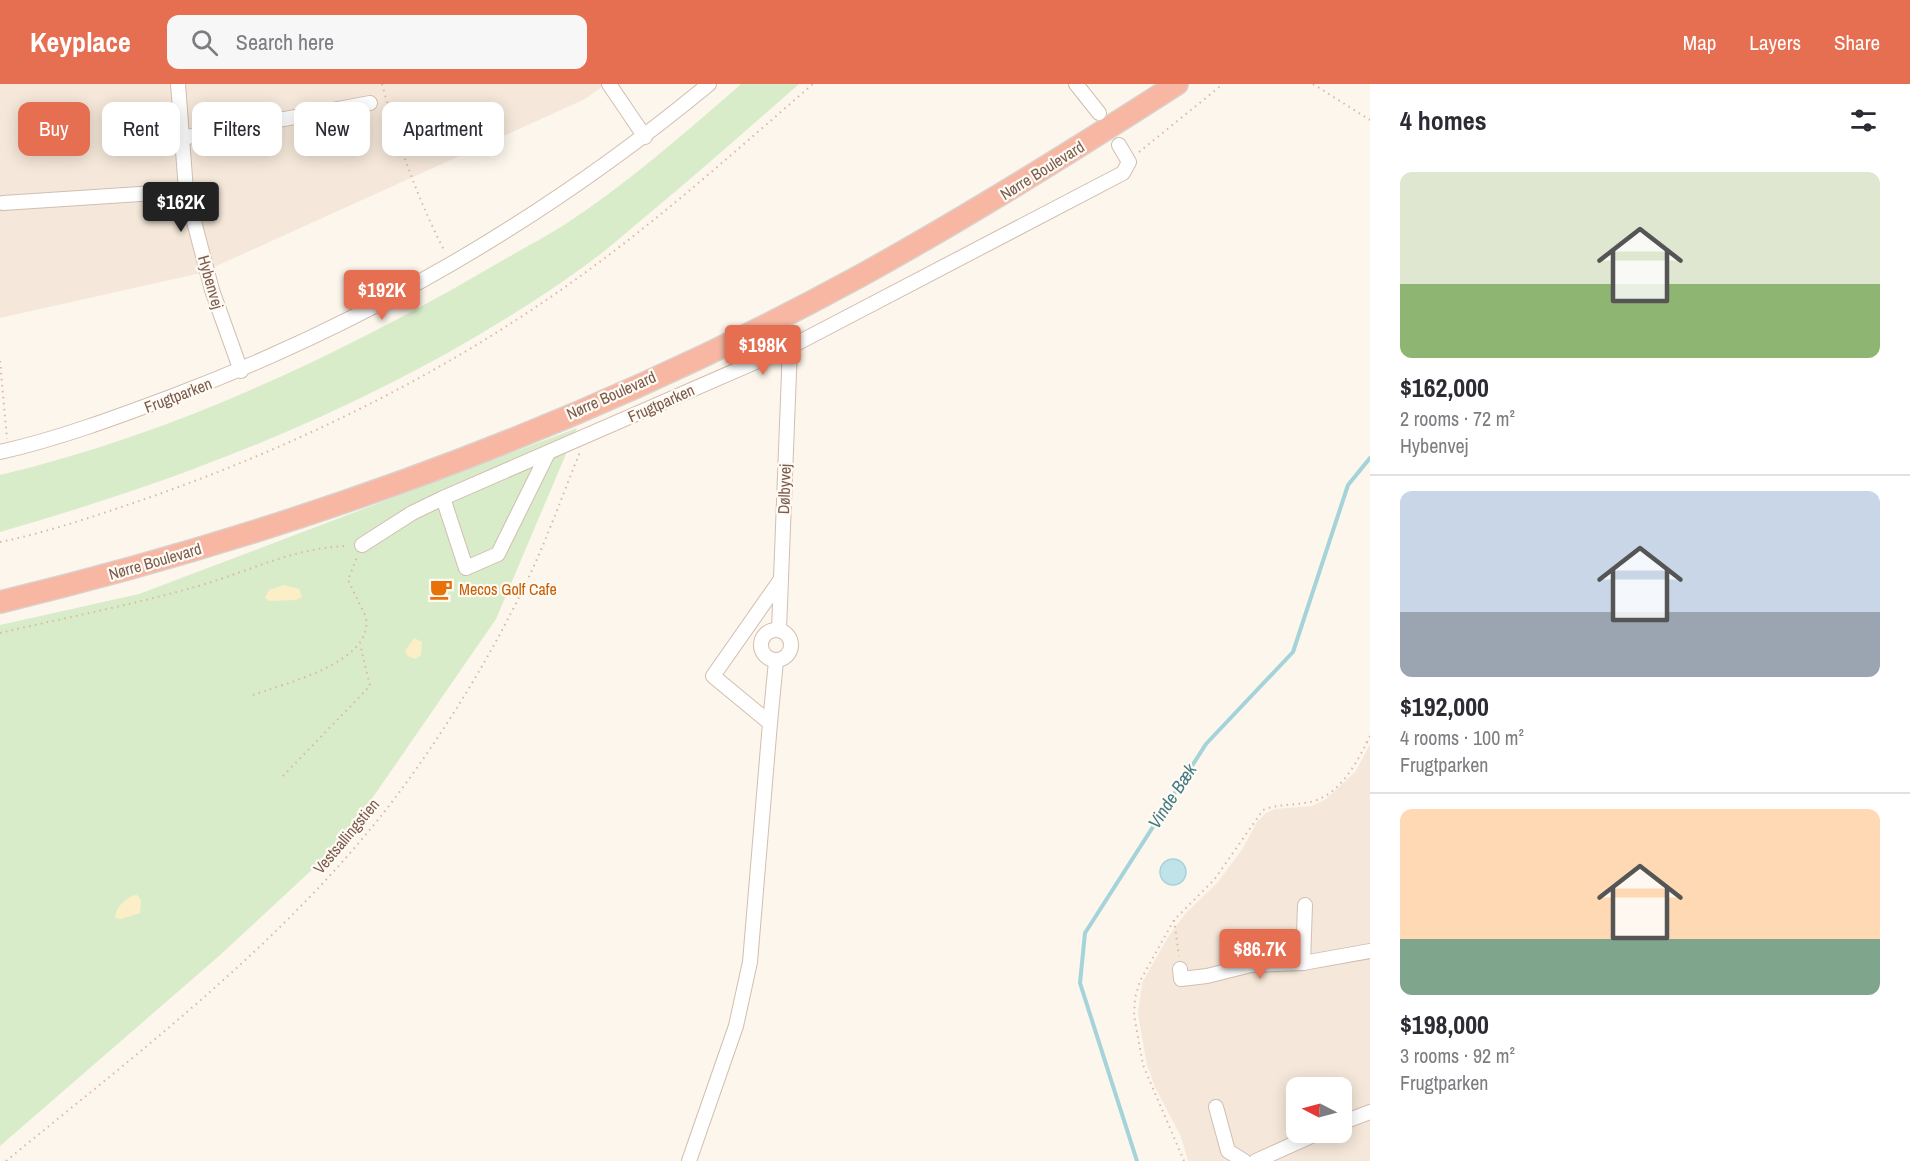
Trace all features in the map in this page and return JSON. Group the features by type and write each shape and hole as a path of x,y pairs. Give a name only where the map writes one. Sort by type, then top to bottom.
{"highway":[{"name":"Nørre Boulevard","path":"0,602 180,554 298,518 464,458 597,403 742,337 858,277 1006,193 1177,84"}],"street":[{"name":"Hybenvej","path":"178,84 186,191 212,290 241,371"},
{"path":"609,84 645,137"},
{"name":"Frugtparken","path":"4,451 133,411 241,371 358,316 452,266 535,214 645,137 709,84"},
{"path":"1076,84 1099,113"},
{"path":"182,138 294,117"},
{"name":"Frugtparken","path":"362,545 412,513 443,498 790,347 1123,172 1129,162 1119,145"},
{"path":"3,203 186,191"},
{"name":"Dølbyvej","path":"779,630 790,347"},
{"path":"443,498 466,568 498,554 548,453"},
{"path":"770,723 713,676 781,579"},
{"path":"779,630 790,639 791,646 783,659 776,661 768,658 762,652 761,644 764,636 771,631 779,630"},
{"path":"689,1161 736,1026 750,962 776,661"},
{"path":"1303,963 1305,905"},
{"path":"1180,969 1181,979 1207,976 1251,965 1303,963 1370,951"},
{"path":"1216,1107 1228,1151 1244,1161"},
{"path":"1352,1119 1370,1112"},
{"path":"1256,1161 1296,1143"}],"path":[{"path":"382,84 403,158 421,204 452,266"},
{"path":"0,542 107,512 207,477 315,432 411,382 499,331 590,269 676,202 813,84"},
{"path":"1134,157 1223,84"},
{"path":"1313,84 1370,120"},
{"path":"0,361 4,451"},
{"name":"Vestsallingstien","path":"6,1161 212,992 294,914 363,838 421,763 476,677 525,584 587,436"},
{"path":"0,633 192,588 292,554 326,546 362,545 348,579 366,617 360,644 370,687 283,776"},
{"path":"253,695 342,660 360,644"},
{"path":"1184,1161 1143,1065 1134,1015 1135,998 1140,981 1174,920 1214,880 1263,810 1273,806 1314,801 1325,796 1354,767 1370,736"},
{"path":"1174,920 1180,969"}],"shaded area":[{"path":"0,84 606,84 585,99 504,136 504,102 382,102 382,156 459,156 201,273 0,318"},
{"path":"1370,744 1370,1161 1188,1161 1181,1137 1155,1087 1147,1065 1138,1014 1142,983 1168,937 1185,914 1218,882 1243,848 1257,822 1266,813 1275,809 1312,806 1326,799 1356,771"}],"green space":[{"path":"741,84 799,84 606,250 523,308 453,350 307,423 155,483 0,532 0,475 124,439 185,417 303,366 418,308 564,225 655,158"},
{"path":"577,428 496,619 342,842 219,956 0,1146 0,625 139,594"}],"sand":[{"path":"284,585 299,589 302,597 296,600 269,601 265,598 269,590"},
{"path":"414,638 422,642 421,655 416,659 408,656 405,651"},
{"path":"137,895 141,900 140,913 121,919 115,918 122,903"}],"water":[{"path":"1173,859 1182,863 1186,872 1182,881 1173,885 1164,881 1160,872 1164,863"}],"waterway":[{"name":"Vinde Bæk","path":"1137,1161 1080,983 1085,933 1206,744 1293,652 1348,485 1370,458"}],"place":[{"name":"Mecos Golf Cafe","path":"441,589"}]}
